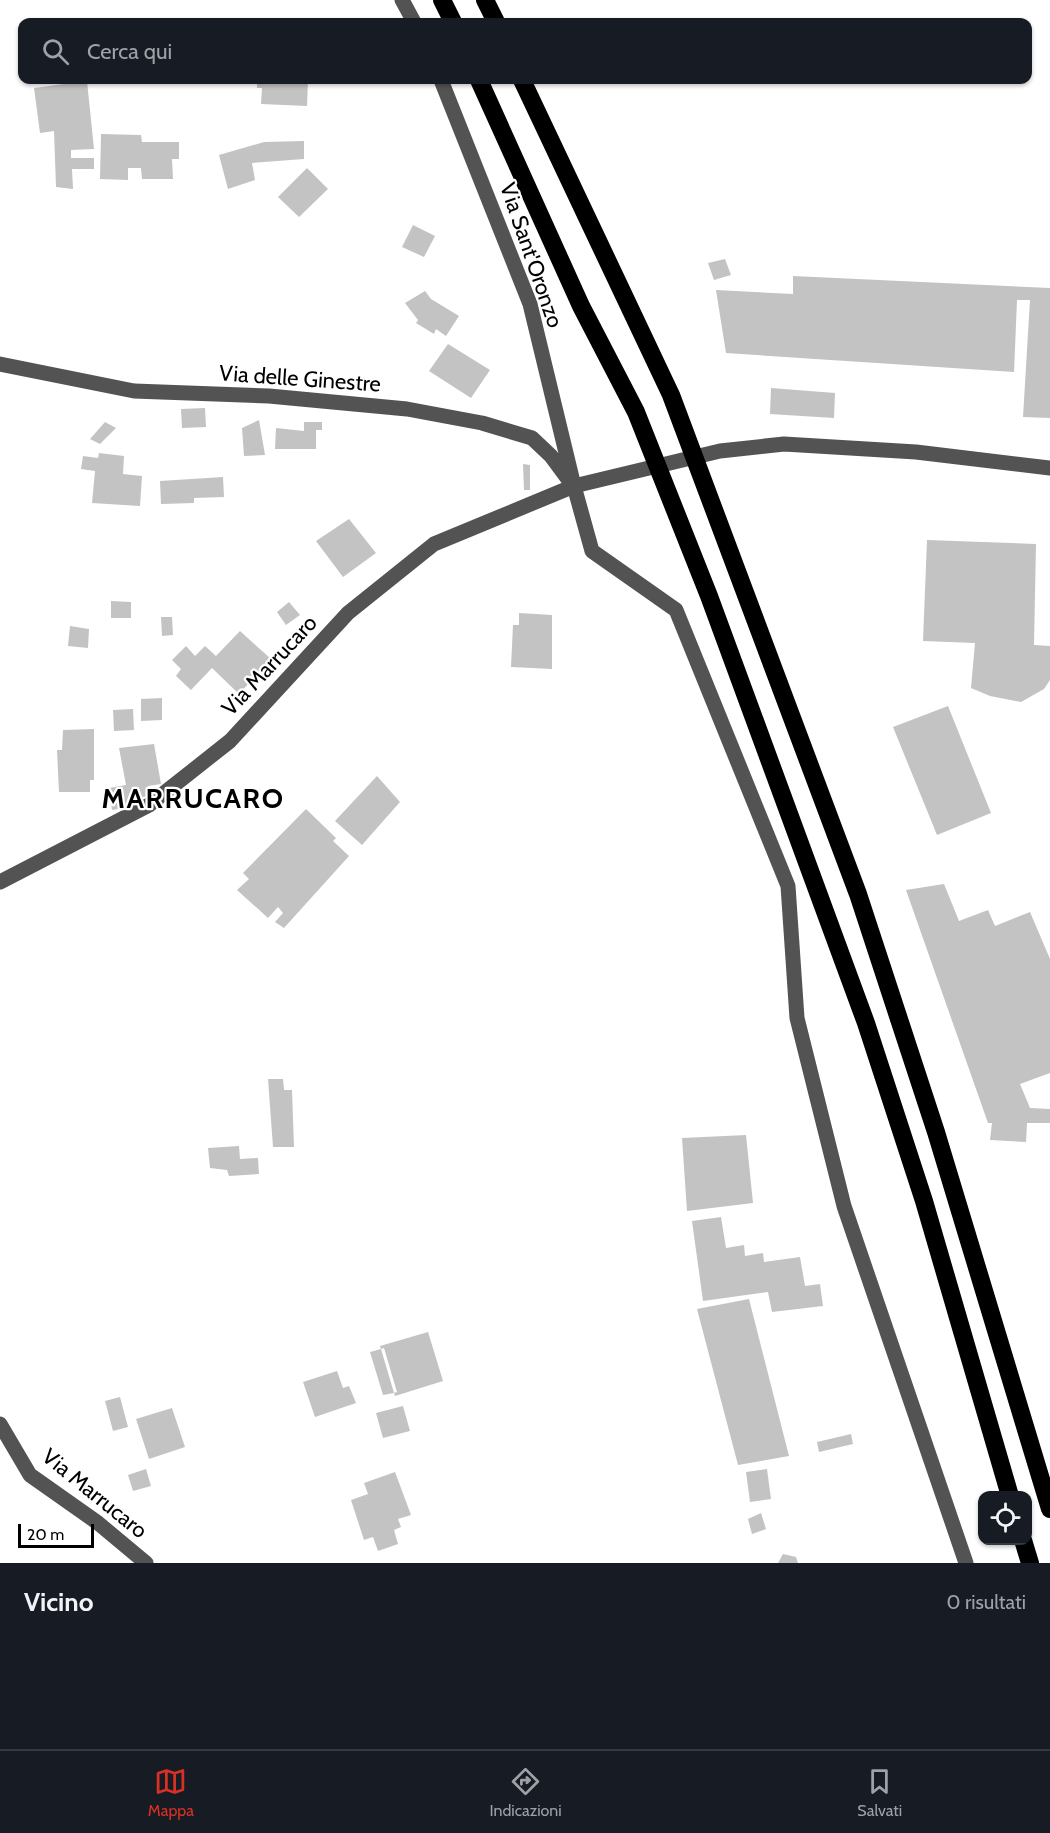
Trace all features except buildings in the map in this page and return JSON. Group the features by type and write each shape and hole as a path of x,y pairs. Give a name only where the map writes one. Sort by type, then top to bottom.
{"highway":[{"path":"442,0 451,18"},
{"path":"485,0 494,18"},
{"path":"481,84 581,306 636,412 709,596 866,1023 924,1201 1009,1491"},
{"path":"524,84 670,395 858,894 936,1132 1050,1509"},
{"path":"1025,1545 1030,1563"}],"street":[{"path":"402,0 412,18"},
{"name":"Via Sant'Oronzo","path":"443,84 530,304 592,552 676,610 788,886 797,1018 844,1206 966,1563"},
{"name":"Via delle Ginestre","path":"0,364 134,391 269,396 407,409 482,423 532,438 551,456 574,486"},
{"name":"Via Marrucaro","path":"0,882 150,805 230,741 348,613 434,544 574,486 720,451 784,444 916,453 1050,468"},
{"name":"Via Marrucaro","path":"0,1424 30,1474 98,1522 146,1563"}],"district":[{"name":"MARRUCARO","path":"193,798"}]}
